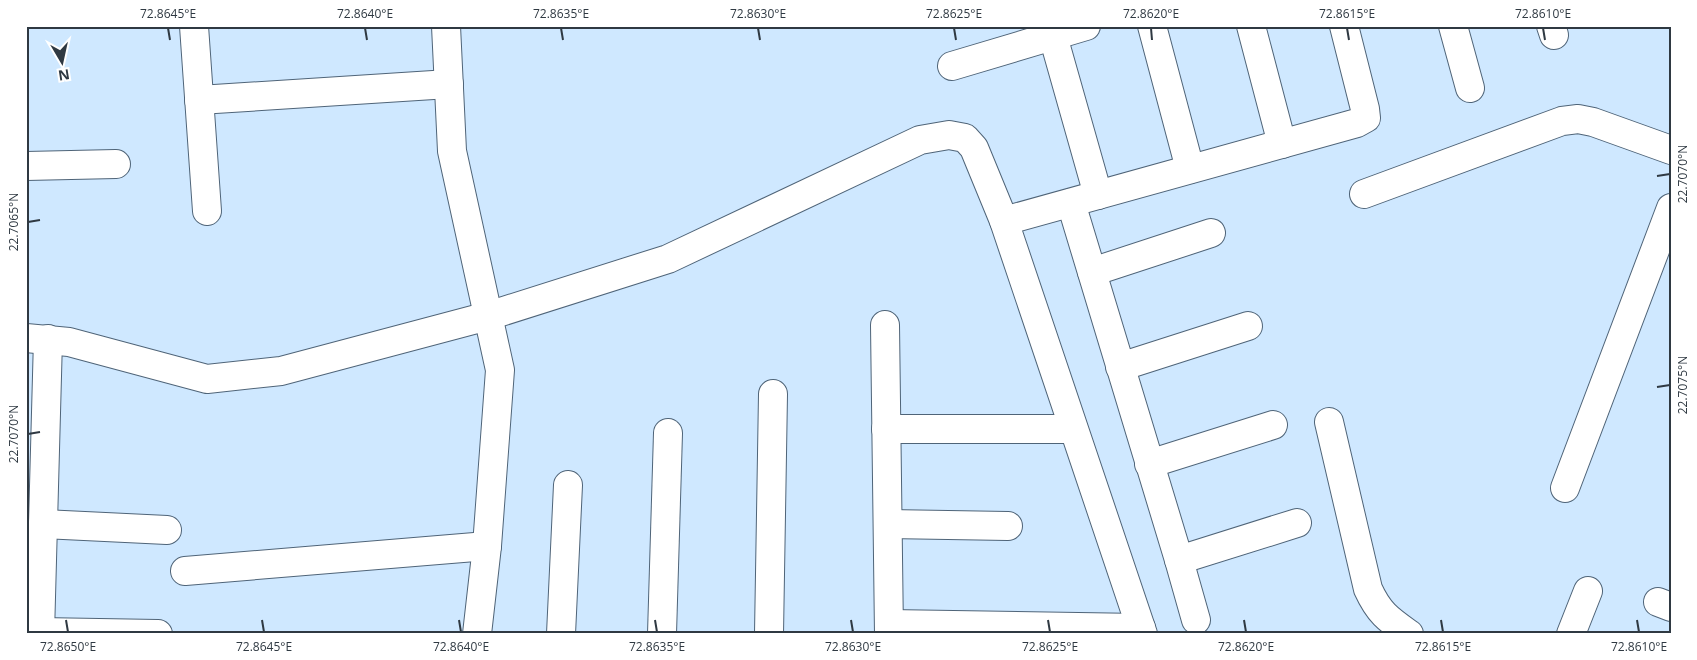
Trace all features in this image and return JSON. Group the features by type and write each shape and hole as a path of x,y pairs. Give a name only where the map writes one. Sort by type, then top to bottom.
{"street":[{"path":"194,26 208,211"},
{"path":"446,26 452,151 500,370 477,634"},
{"path":"952,66 1086,26"},
{"path":"1152,26 1190,169"},
{"path":"1251,26 1282,144"},
{"path":"1004,221 1357,123 1366,118 1344,26"},
{"path":"1453,26 1470,88"},
{"path":"1053,36 1098,195"},
{"path":"199,100 449,84"},
{"path":"1364,194 1562,121 1578,119 1593,122 1671,150"},
{"path":"158,634 40,633 43,524 37,338 69,342 207,379 281,371 488,316 668,259 920,140 949,135 965,138 974,148 1004,221 1142,631 889,629 885,325"},
{"path":"26,166 116,164"},
{"path":"1071,203 1149,464 1180,560 1196,620"},
{"path":"1564,488 1671,208"},
{"path":"1092,272 1211,233"},
{"path":"1120,367 1248,326"},
{"path":"769,634 773,394"},
{"path":"1329,422 1368,589 1374,603 1385,616 1409,634"},
{"path":"1149,464 1273,424"},
{"path":"886,429 1073,429"},
{"path":"662,634 668,433"},
{"path":"561,634 568,485"},
{"path":"1180,560 1297,523"},
{"path":"43,524 166,530"},
{"path":"888,524 1008,526"},
{"path":"185,571 486,546"},
{"path":"1571,634 1588,592"}]}
